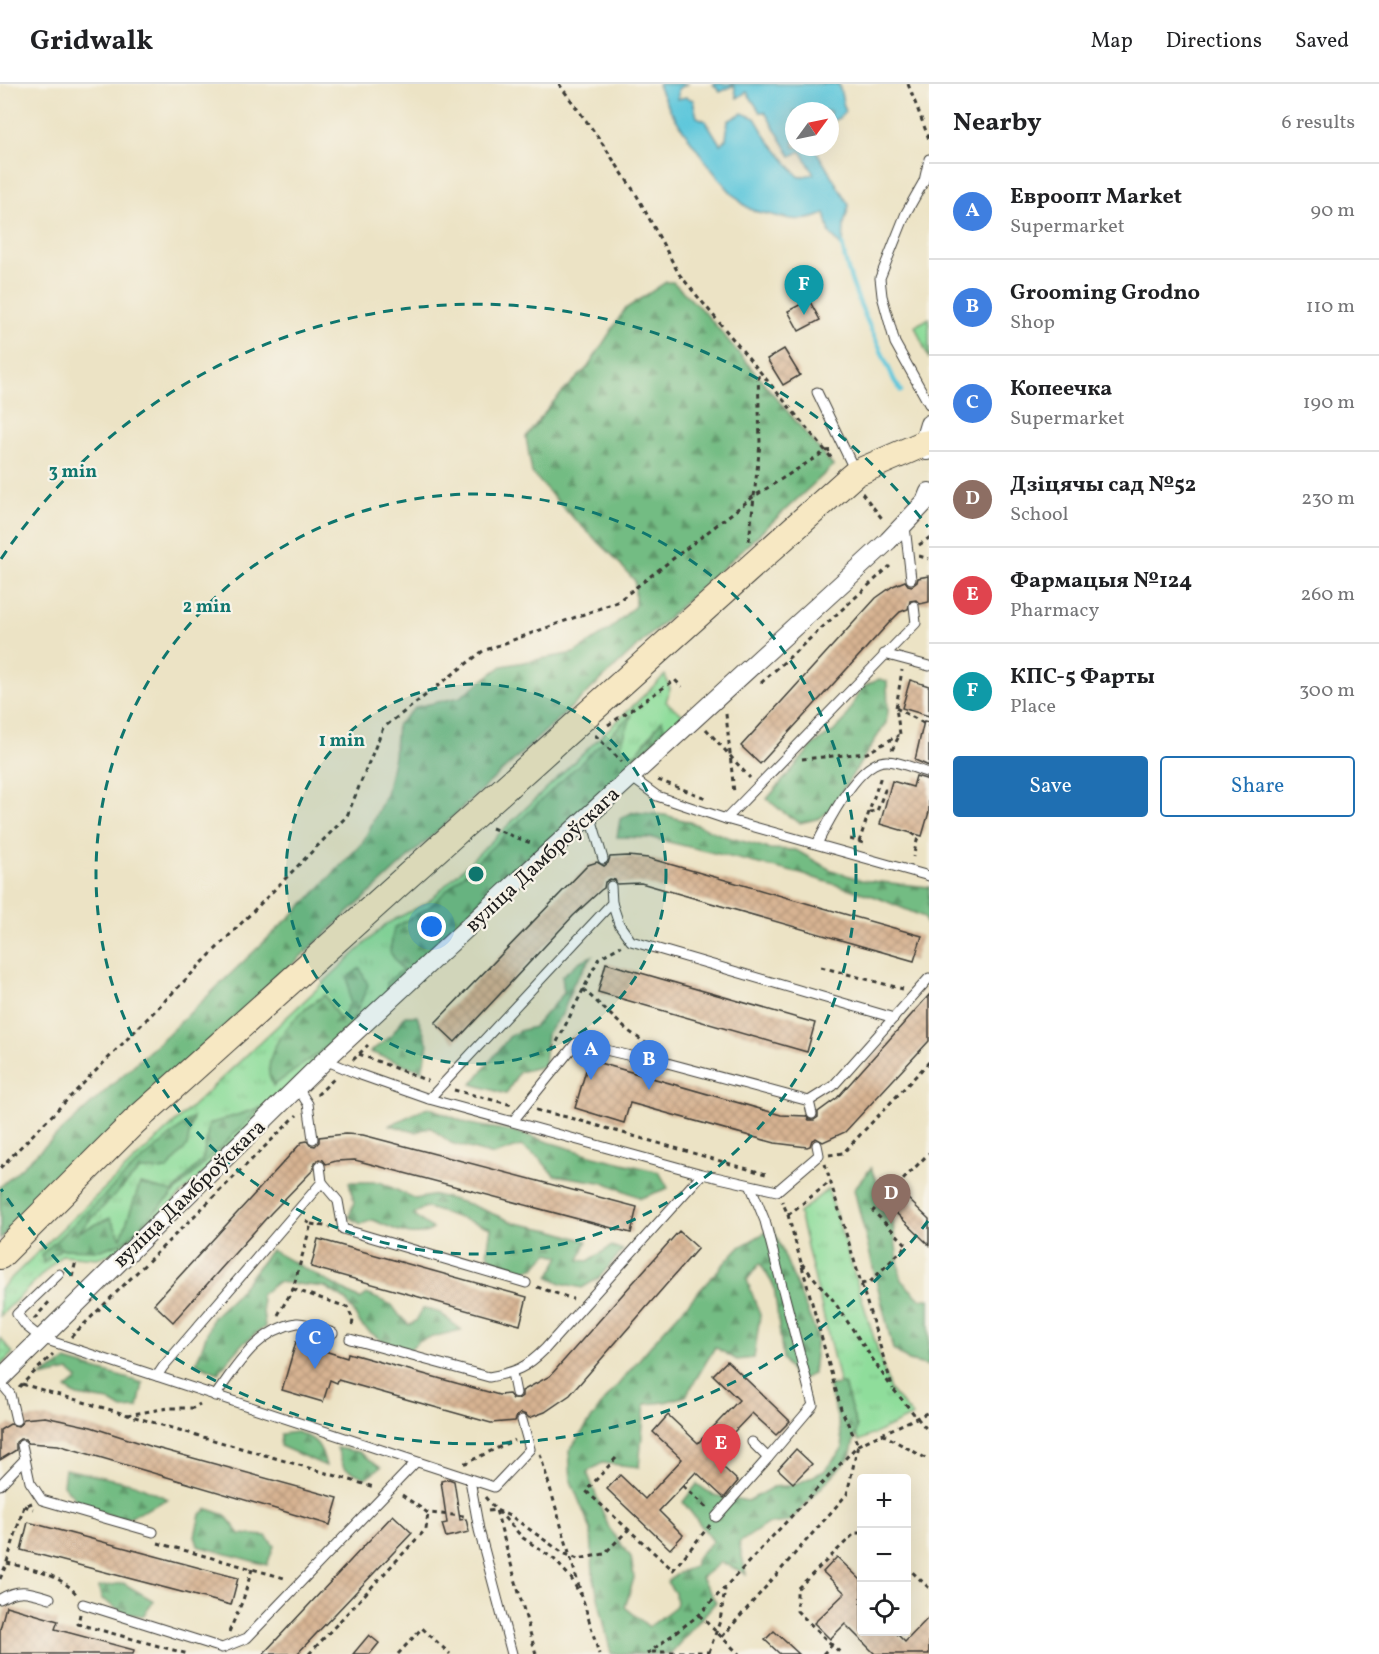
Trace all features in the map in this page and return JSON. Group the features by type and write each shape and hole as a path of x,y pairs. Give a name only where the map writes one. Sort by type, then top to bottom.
{"main road":[{"path":"0,1256 135,1122 753,566 849,474 927,441"}],"street":[{"name":"вуліца Дамброўскага","path":"3,1385 41,1338 297,1087 590,814 628,771 896,525 925,502 929,492"}],"lane":[{"path":"929,159 924,181 906,213 880,278 886,313 895,343 929,404"},
{"path":"817,392 844,449 849,474"},
{"path":"896,525 911,579"},
{"path":"726,819 916,623 914,606"},
{"path":"884,654 929,666"},
{"path":"817,844 857,777 872,766 886,760 929,773"},
{"path":"628,771 657,796 726,819 929,876"},
{"path":"590,814 603,860"},
{"path":"611,886 612,903 619,924 631,941 894,1018"},
{"path":"429,1099 612,903"},
{"path":"656,1060 809,1101 833,1086 929,978"},
{"path":"513,1121 576,1043 631,1056"},
{"path":"326,1060 429,1099 702,1174 777,1191 819,1155 817,1145"},
{"path":"297,1087 308,1104 313,1139"},
{"path":"809,1101 812,1114"},
{"path":"320,1166 322,1182 338,1202 343,1229 526,1283"},
{"path":"350,1339 489,1377 512,1373 530,1364 702,1174"},
{"path":"157,1377 163,1367 322,1182"},
{"path":"716,1517 813,1405 765,1221 752,1186"},
{"path":"58,1274 17,1314 26,1326 41,1338 494,1488 530,1449 522,1420"},
{"path":"215,1396 248,1351 268,1334 299,1323 333,1333"},
{"path":"512,1373 516,1394"},
{"path":"3,1385 16,1420"},
{"path":"752,1442 768,1458"},
{"path":"22,1445 30,1482 42,1500 151,1536"},
{"path":"0,1485 25,1459"},
{"path":"83,1604 224,1651 247,1638 416,1462"},
{"path":"470,1480 476,1514 512,1654"},
{"path":"0,1599 9,1593 23,1590 50,1598"}],"path":[{"path":"559,84 636,194 679,274 826,451 896,525"},
{"path":"908,84 929,139"},
{"path":"753,566 748,556 760,444 758,369"},
{"path":"0,1168 346,816 383,728 483,651 617,602 753,497 826,451 844,449"},
{"path":"760,683 890,566"},
{"path":"859,842 886,760 900,734 896,708 904,659"},
{"path":"603,728 675,680 682,687"},
{"path":"896,708 929,726"},
{"path":"663,771 654,779 736,809 726,714 720,720"},
{"path":"713,725 706,729 758,786"},
{"path":"592,732 628,771"},
{"path":"783,760 867,753 900,734"},
{"path":"869,812 877,812 885,790 889,791"},
{"path":"487,826 536,845"},
{"path":"823,832 870,845"},
{"path":"912,833 918,837 913,857 921,860"},
{"path":"552,1072 550,1055 599,958 631,941"},
{"path":"821,967 916,992"},
{"path":"583,989 627,1030 646,1044 656,1060"},
{"path":"22,1384 372,1041"},
{"path":"893,1389 822,1155 843,1153 929,1062"},
{"path":"524,1108 571,1118 773,1176 788,1215 841,1409 858,1445 847,1494 722,1637"},
{"path":"861,1284 870,1282 907,1245 873,1211 929,1153"},
{"path":"788,1215 831,1181"},
{"path":"293,1216 311,1224 343,1229"},
{"path":"268,1334 293,1289 311,1224"},
{"path":"801,1263 833,1300 893,1389 929,1432"},
{"path":"526,1283 585,1303"},
{"path":"293,1289 347,1307 354,1319 350,1339"},
{"path":"3,1385 22,1384 400,1494 428,1512 460,1517 496,1510 520,1521 554,1548 578,1558 604,1554 628,1530"},
{"path":"126,1415 169,1408 193,1407 215,1396"},
{"path":"649,1653 699,1615 858,1445 929,1412"},
{"path":"526,1434 466,1463 470,1480 524,1538 554,1558 571,1578 586,1606"},
{"path":"882,1434 929,1460"},
{"path":"530,1449 539,1449 599,1654"},
{"path":"616,1458 586,1491 673,1570 716,1517 683,1486"},
{"path":"24,1506 42,1500"},
{"path":"24,1506 35,1509"},
{"path":"0,1579 24,1506"},
{"path":"496,1510 536,1654"},
{"path":"309,1654 426,1528 428,1512"},
{"path":"842,1654 797,1611 796,1589 857,1533"},
{"path":"151,1536 301,1583"},
{"path":"7,1563 34,1570 59,1580 71,1588 83,1604 78,1624 188,1654"},
{"path":"224,1651 252,1569"},
{"path":"911,1571 929,1588"},
{"path":"649,1653 710,1653 725,1587"},
{"path":"699,1615 739,1654"},
{"path":"399,1654 422,1628 450,1654"},
{"path":"823,1654 832,1645"}],"green space":[{"path":"666,282 673,282 707,315 833,466 206,1044 0,1239 0,1187 169,1033 314,894 363,842 386,794 394,756 397,725 416,707 460,697 502,666 574,653 610,629 635,606 635,581 532,473 526,437 554,401 588,367 625,309"},
{"path":"929,318 929,359 915,326"},
{"path":"665,675 670,688 666,702 686,717 122,1250 97,1258 62,1255 0,1316 0,1289 72,1219 386,924 428,902"},
{"path":"879,679 887,681 886,723 830,810 820,818 800,823 784,813 767,799 814,744 833,732 844,721 861,688"},
{"path":"632,714 620,748 635,755 662,720 664,728 649,746 540,847 504,873 470,911 387,991 387,982 402,970 390,952 394,928 429,907"},
{"path":"633,812 665,815 724,836 770,849 796,850 829,869 861,880 929,887 929,931 924,917 876,897 801,874 652,838 617,837 620,819"},
{"path":"592,956 573,984 563,1013 547,1033 544,1066 519,1072 506,1094 472,1084 509,1037 519,1031 534,1027 564,993 562,976 579,962"},
{"path":"360,968 368,985 351,1025 327,1047 273,1086 269,1075 270,1061 274,1049 287,1028 315,1001 325,995 340,1020 350,1004 348,977"},
{"path":"405,1016 417,1016 428,1044 422,1071 370,1052 391,1036"},
{"path":"262,1107 124,1242 101,1250 61,1249 43,1263 42,1254 135,1166 193,1117 187,1146 167,1170 140,1170 78,1232 110,1218 121,1238 140,1184 173,1192 203,1159 209,1124"},
{"path":"428,1107 469,1124 516,1132 594,1156 659,1172 668,1188 641,1198 606,1183 554,1175 540,1159 521,1146 493,1155 451,1143 430,1127 416,1132 390,1125"},
{"path":"871,1168 892,1218 901,1280 920,1299 929,1299 929,1366 909,1361 893,1349 854,1189"},
{"path":"349,1182 380,1182 415,1199 436,1195 469,1204 515,1223 551,1230 587,1241 579,1260 588,1261 612,1246 623,1250 599,1278 582,1288 561,1283 549,1277 560,1256 548,1253 535,1267 524,1271 498,1265 487,1253 491,1228 425,1207 413,1215 433,1229 426,1233 410,1234 373,1220 361,1224 349,1217 354,1202"},
{"path":"828,1189 890,1390 913,1416 859,1441 847,1414 799,1213"},
{"path":"773,1228 817,1335 813,1374 797,1381 783,1359 774,1286 760,1263 747,1280 760,1315 754,1358 737,1360 715,1347 686,1396 665,1402 645,1404 639,1467 602,1463 587,1472 609,1528 631,1557 634,1578 625,1607 649,1627 676,1606 675,1593 667,1582 680,1572 694,1567 696,1558 713,1541 683,1502 697,1484 713,1495 748,1501 773,1487 795,1485 824,1471 843,1448 828,1385 844,1384 857,1428 850,1457 789,1522 767,1524 739,1543 746,1574 721,1562 701,1578 716,1602 670,1654 611,1654 593,1575 591,1530 571,1481 569,1451 602,1404 657,1338 738,1248"},
{"path":"271,1250 360,1299 367,1294 392,1305 409,1325 416,1321 423,1308 440,1313 461,1330 420,1340 408,1351 382,1341 362,1326 346,1300 325,1287 277,1282 261,1295 265,1327 241,1345 218,1373 196,1363 213,1317 236,1295"},
{"path":"0,1338 13,1353 0,1366"},
{"path":"66,1361 143,1383 138,1408 122,1409 109,1401 77,1396 66,1389 78,1379 69,1371 40,1377"},
{"path":"297,1432 314,1440 322,1453 326,1466 280,1446 281,1434"},
{"path":"337,1448 359,1452 381,1467 365,1478 344,1468"},
{"path":"65,1469 135,1484 168,1499 128,1518 119,1519 79,1503 63,1485"},
{"path":"208,1509 225,1515 240,1534 266,1536 274,1546 267,1565 198,1546 195,1536 200,1515"},
{"path":"123,1583 154,1601 143,1616 123,1613 101,1598 99,1587"}],"water":[{"path":"658,84 687,84 678,89 678,99 686,97 693,100 697,117 706,121 720,144 726,139 728,121 742,113 755,118 767,138 799,177 814,174 804,156 819,156 849,205 844,224 843,248 830,234 825,213 811,218 790,219 754,211 739,200 712,170 663,97"},
{"path":"713,84 839,84 845,111 839,118 839,102 785,102 785,146 765,112 760,112 747,92 737,98 734,85 720,92"}],"building":[{"path":"809,300 820,320 799,331 788,311"},
{"path":"784,349 800,375 783,385 767,359"},
{"path":"929,576 929,602 920,604 916,600 910,601 908,609 900,612 889,623 760,764 741,746 876,598 905,581 912,586 918,578"},
{"path":"910,680 929,686 929,716 902,708"},
{"path":"924,721 929,722 929,766 915,760"},
{"path":"916,776 929,780 929,812 922,836 880,824 892,781 913,787"},
{"path":"610,857 648,858 922,936 914,961 641,883 617,884 615,880 610,879 605,882 604,888 573,916 455,1042 435,1023 588,865 597,862 604,866"},
{"path":"606,963 815,1023 807,1052 598,992"},
{"path":"929,995 929,1041 845,1132 823,1142 816,1138 807,1147 775,1143 630,1103 624,1123 575,1108 589,1060 781,1115 806,1116 809,1120 814,1120 818,1117 818,1112 837,1098"},
{"path":"345,1134 363,1135 637,1207 631,1233 355,1160 326,1164 319,1159 314,1163 314,1169 271,1213 173,1322 154,1304 302,1142 307,1141 310,1145 315,1146 319,1142 319,1137"},
{"path":"907,1198 929,1219 929,1245 894,1211"},
{"path":"679,1231 698,1248 570,1395 545,1412 529,1418 521,1413 515,1421 491,1423 338,1380 337,1383 330,1380 323,1402 282,1390 296,1342 347,1358 348,1353 499,1395 509,1394 513,1399 518,1399 522,1396 522,1391 550,1376"},
{"path":"318,1239 527,1297 520,1325 311,1267"},
{"path":"727,1361 790,1421 776,1435 752,1413 711,1456 738,1481 724,1498 696,1472 659,1511 683,1535 670,1549 607,1489 620,1475 645,1499 682,1459 653,1432 668,1415 698,1443 739,1400 713,1375"},
{"path":"45,1417 91,1427 153,1447 338,1498 330,1525 58,1445 28,1443 25,1439 20,1439 16,1442 16,1450 0,1460 0,1430 10,1424 18,1426 23,1419"},
{"path":"796,1449 812,1464 793,1483 778,1469"},
{"path":"449,1479 454,1481 460,1520 466,1519 469,1532 446,1537 442,1524 447,1523 441,1481"},
{"path":"393,1515 412,1533 297,1654 263,1654"},
{"path":"28,1522 238,1578 231,1605 21,1550"},
{"path":"837,1557 857,1576 857,1636 845,1624 830,1639 814,1623 845,1593 823,1572"},
{"path":"6,1606 58,1621 55,1629 134,1650 133,1654 0,1654 0,1629"},
{"path":"929,1617 929,1654 875,1654 857,1636 899,1636 905,1642"},
{"path":"774,1631 799,1654 780,1654 765,1640"},
{"path":"369,1635 379,1643 370,1654 353,1654"}],"waterway":[{"path":"842,244 857,296 901,391"}],"place":[{"name":"КПС-5 Фарты","path":"804,315"},
{"name":"Евроопт Market","path":"591,1080"},
{"name":"Grooming Grodno","path":"649,1090"},
{"name":"Дзіцячы сад №52","path":"891,1224"},
{"name":"Копеечка","path":"315,1369"},
{"name":"Фармацыя №124","path":"721,1474"}]}
